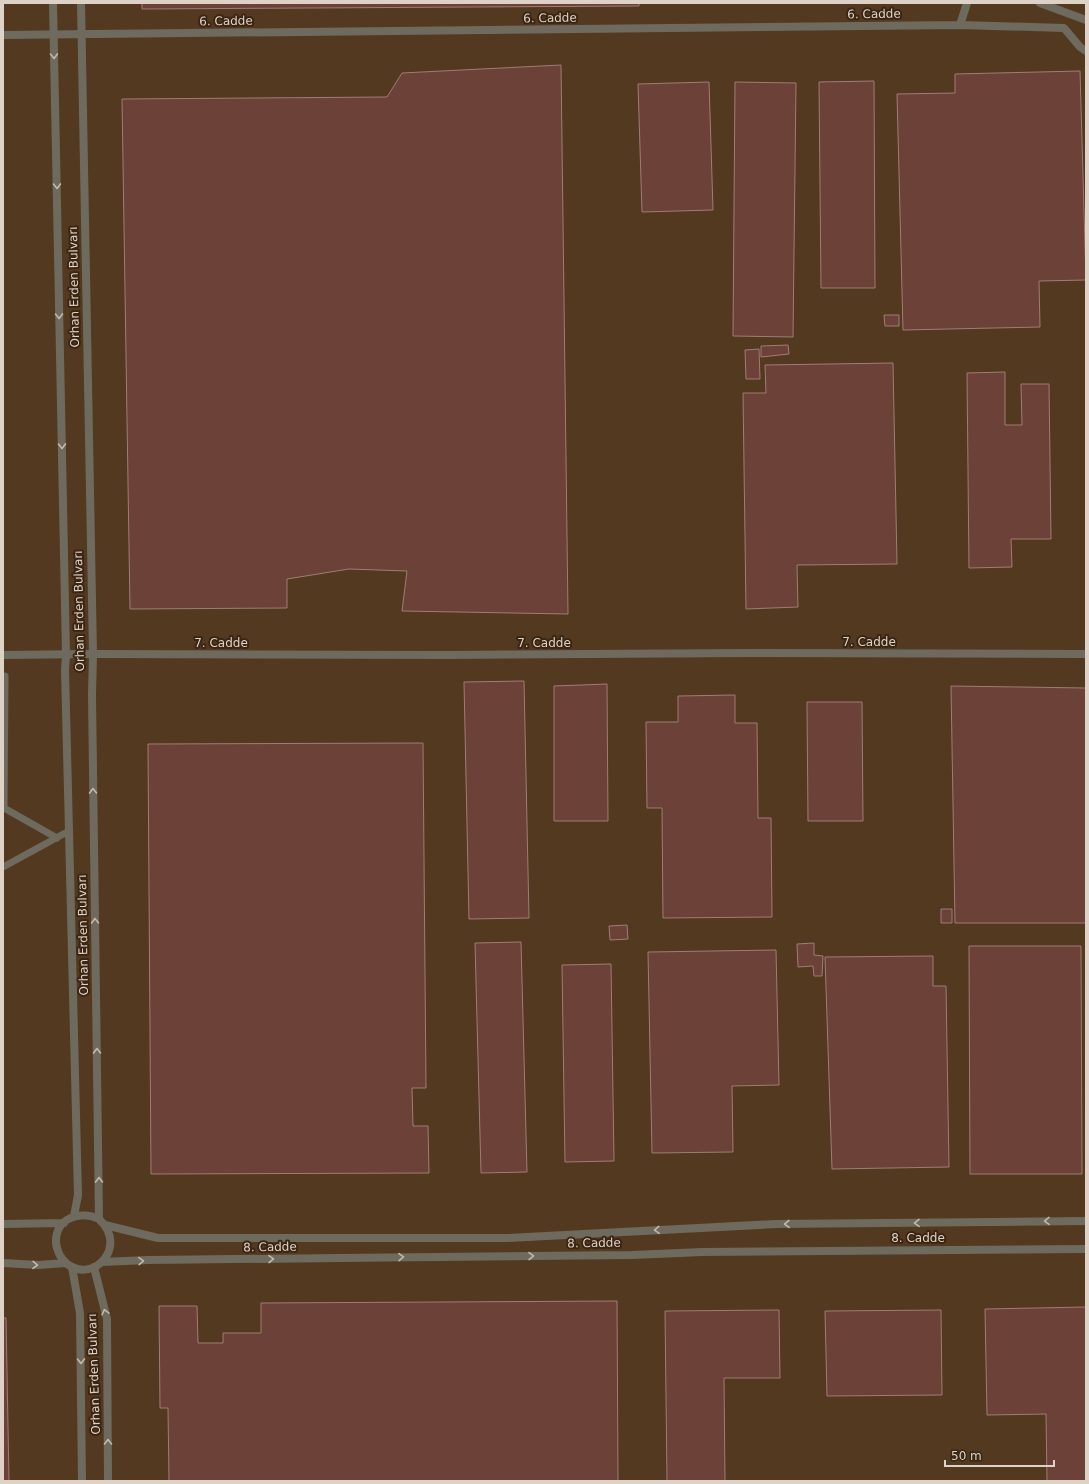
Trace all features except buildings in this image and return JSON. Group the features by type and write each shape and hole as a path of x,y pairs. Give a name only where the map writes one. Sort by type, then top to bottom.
{"street":[{"name":"Orhan Erden Bulvarı","path":"53,3 66,655 65,670 78,1195 74,1216"},
{"name":"Orhan Erden Bulvarı","path":"81,3 102,1222 109,1232 111,1240 109,1252 102,1262"},
{"path":"960,25 967,3"},
{"path":"1040,3 1086,20"},
{"name":"6. Cadde","path":"3,35 960,25 1064,28 1080,47 1086,51"},
{"name":"7. Cadde","path":"3,656 93,654 1086,654"},
{"path":"3,1224 64,1222 74,1216 83,1214 92,1216 102,1222"},
{"name":"8. Cadde","path":"102,1222 158,1238 506,1238 776,1224 1086,1221"},
{"name":"Orhan Erden Bulvarı","path":"64,1222 56,1239 57,1248 60,1256 69,1265 80,1313 82,1481"},
{"name":"8. Cadde","path":"102,1262 308,1258 632,1255 702,1252 1086,1249"},
{"path":"3,1263 69,1265 79,1269 87,1269 102,1262"},
{"name":"Orhan Erden Bulvarı","path":"94,1267 107,1320 108,1481"}],"lane":[{"path":"4,676 4,808 57,838"},
{"path":"3,867 69,831"}],"shaded area":[{"path":"3,3 1086,3 1086,1481 3,1481"}]}
